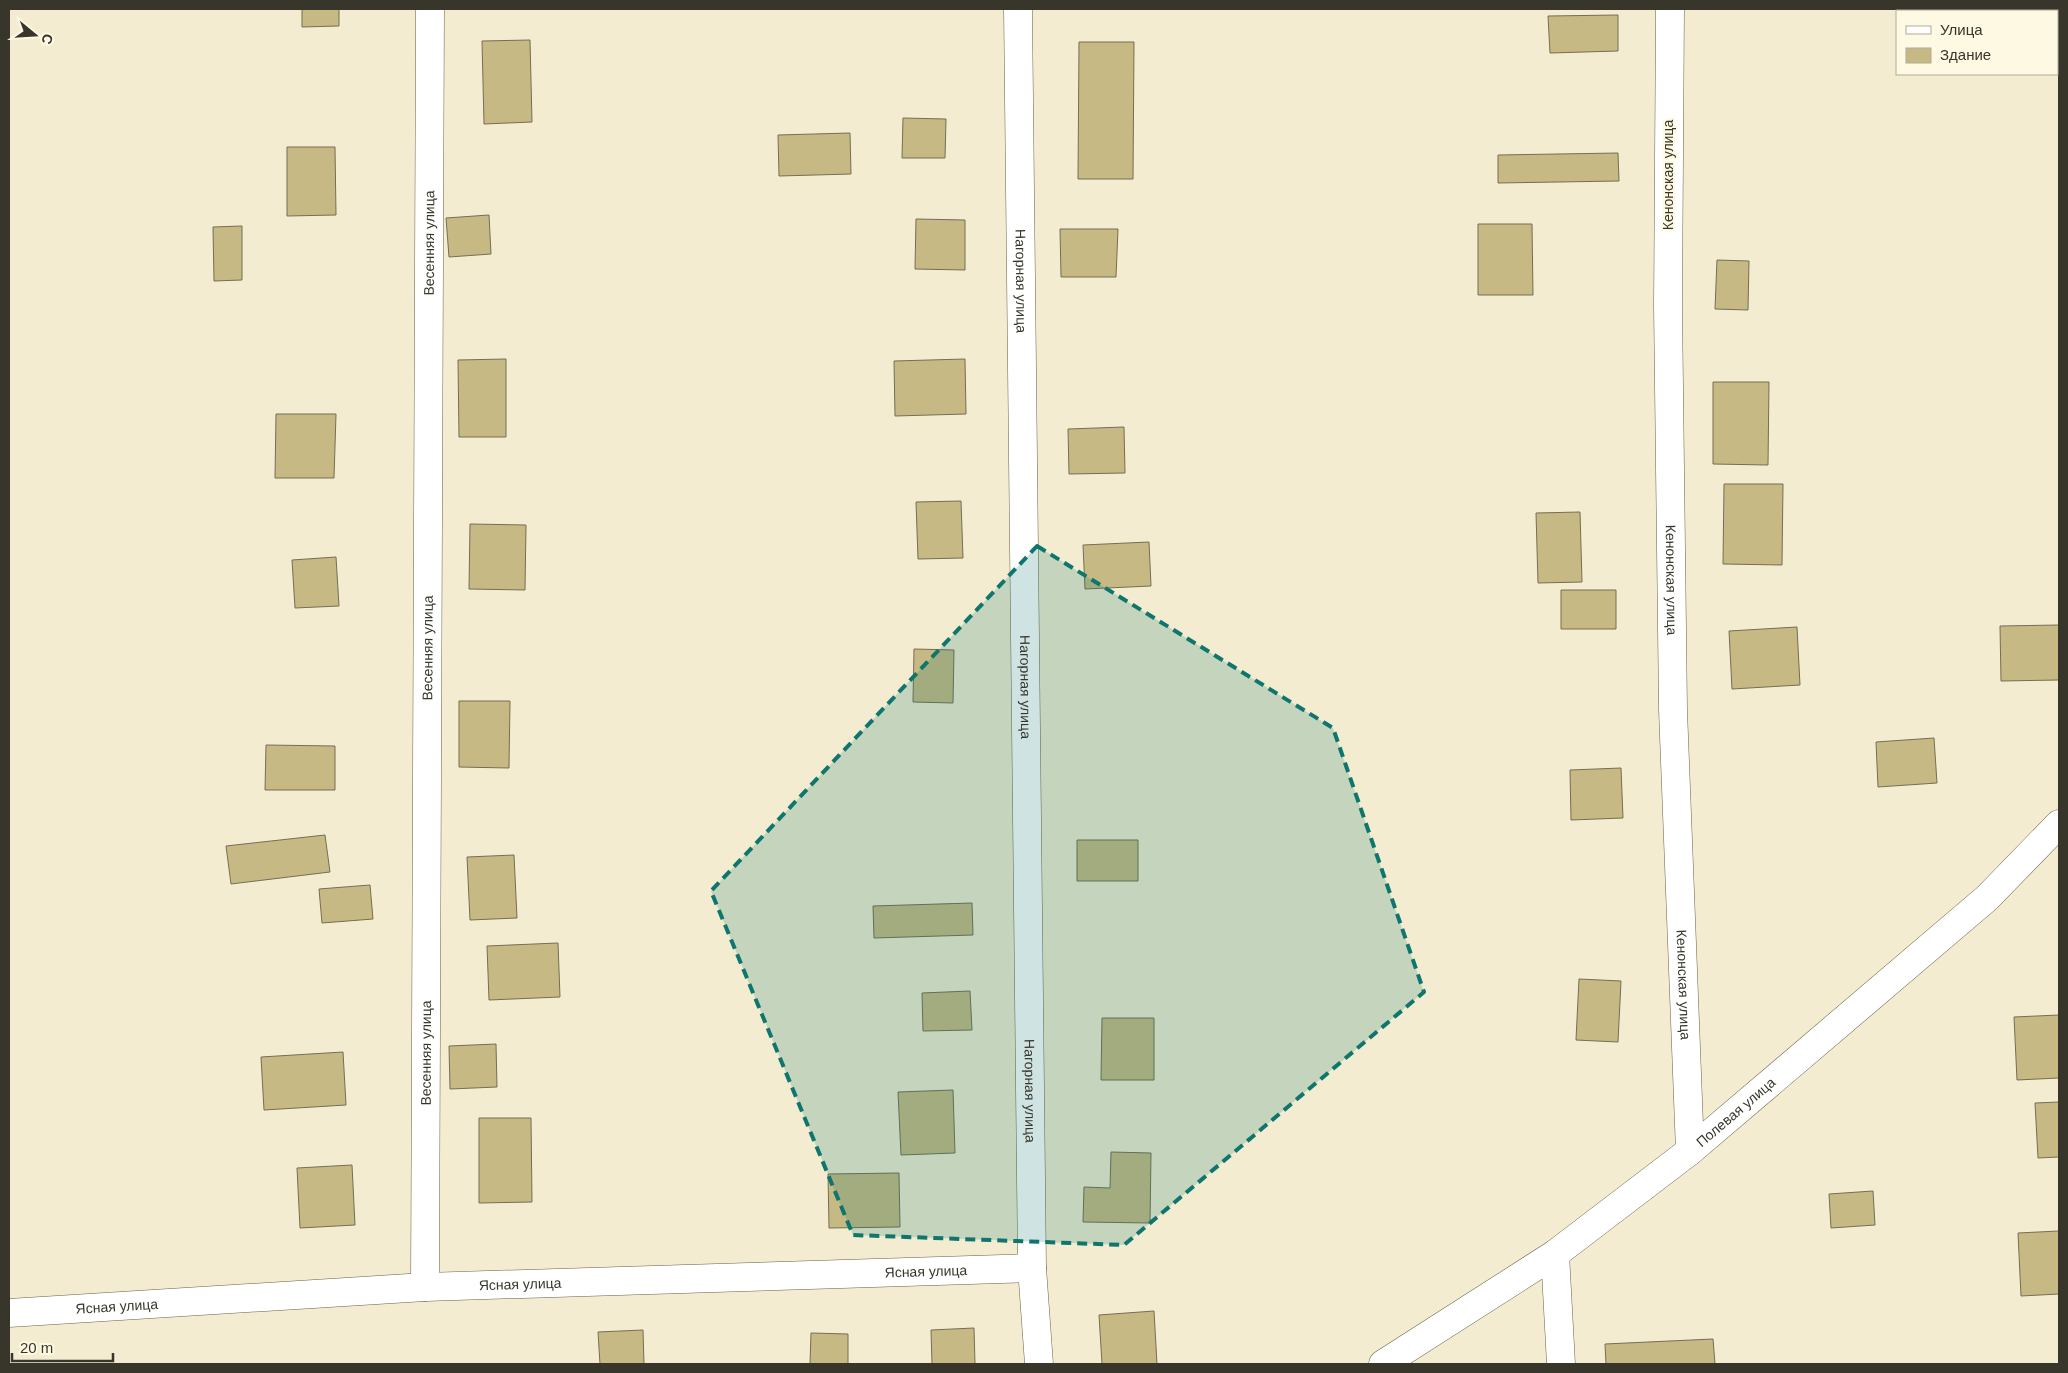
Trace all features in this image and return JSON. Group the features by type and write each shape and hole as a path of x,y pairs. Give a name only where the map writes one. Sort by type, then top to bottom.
{"street":[{"name":"Весенняя улица","path":"425,1287 430,9"},
{"name":"Нагорная улица","path":"1018,9 1032,1268 1039,1364"},
{"name":"Кенонская улица","path":"1670,9 1668,306 1673,710 1690,1151"},
{"name":"Полевая улица","path":"1383,1364 1554,1254 1690,1151 1987,898 2059,824"},
{"path":"1554,1254 1561,1364"},
{"name":"Ясная улица","path":"9,1313 425,1287 1032,1268"}],"highlighted area":[{"path":"1037,546 1333,728 1424,992 1124,1245 853,1235 711,891"}],"building":[{"path":"302,9 339,9 339,26 302,27"},
{"path":"1618,15 1618,51 1550,53 1548,16"},
{"path":"530,40 532,122 484,124 482,41"},
{"path":"1079,42 1134,42 1133,179 1078,179"},
{"path":"903,118 946,119 945,158 902,158"},
{"path":"850,133 851,174 779,176 778,135"},
{"path":"287,147 335,147 336,215 287,216"},
{"path":"1618,153 1619,181 1498,183 1498,155"},
{"path":"489,215 491,254 449,257 446,218"},
{"path":"916,219 965,220 965,270 915,269"},
{"path":"1478,224 1532,224 1533,295 1478,295"},
{"path":"242,226 242,280 214,281 213,227"},
{"path":"1060,229 1118,229 1116,277 1061,277"},
{"path":"1717,260 1749,261 1748,310 1715,309"},
{"path":"506,359 506,437 459,437 458,360"},
{"path":"965,359 966,414 895,416 894,361"},
{"path":"1713,382 1769,382 1768,465 1713,464"},
{"path":"276,414 336,414 334,478 275,478"},
{"path":"1124,427 1125,473 1069,474 1068,429"},
{"path":"1724,484 1783,484 1782,565 1723,564"},
{"path":"961,501 963,558 918,559 916,502"},
{"path":"1580,512 1582,582 1538,583 1536,513"},
{"path":"470,524 526,525 525,590 469,589"},
{"path":"1149,542 1151,586 1085,589 1083,545"},
{"path":"336,557 339,606 295,608 292,560"},
{"path":"1561,590 1616,590 1616,629 1561,629"},
{"path":"2059,625 2059,680 2001,681 2000,626"},
{"path":"1797,627 1800,685 1732,689 1729,631"},
{"path":"914,649 954,650 953,703 913,702"},
{"path":"459,701 510,701 509,768 459,767"},
{"path":"1934,738 1937,783 1878,787 1876,742"},
{"path":"266,745 335,746 335,790 265,790"},
{"path":"1621,768 1623,818 1571,820 1570,770"},
{"path":"325,835 330,872 231,884 226,846"},
{"path":"1077,840 1138,840 1138,881 1077,881"},
{"path":"514,855 517,918 470,920 467,857"},
{"path":"370,885 373,919 322,923 319,889"},
{"path":"972,903 973,935 874,938 873,906"},
{"path":"558,943 560,997 489,1000 487,946"},
{"path":"1579,979 1621,981 1618,1042 1576,1040"},
{"path":"970,991 972,1030 923,1031 922,993"},
{"path":"2059,1015 2059,1078 2017,1080 2014,1017"},
{"path":"1102,1018 1154,1018 1154,1080 1101,1080"},
{"path":"496,1044 497,1087 450,1089 449,1046"},
{"path":"343,1052 346,1105 264,1110 261,1057"},
{"path":"953,1090 955,1153 901,1155 898,1092"},
{"path":"2059,1102 2059,1157 2038,1158 2035,1103"},
{"path":"479,1118 531,1118 532,1202 479,1203"},
{"path":"1111,1152 1151,1153 1150,1223 1083,1222 1084,1187 1110,1188"},
{"path":"352,1165 355,1225 300,1228 297,1168"},
{"path":"899,1173 900,1227 829,1228 828,1174"},
{"path":"1873,1191 1875,1225 1831,1228 1829,1194"},
{"path":"2059,1231 2059,1294 2021,1296 2018,1233"},
{"path":"1154,1311 1157,1364 1102,1364 1099,1315"},
{"path":"974,1328 975,1364 932,1364 931,1330"},
{"path":"643,1330 644,1364 600,1364 598,1332"},
{"path":"811,1333 848,1334 848,1364 810,1364"},
{"path":"1713,1339 1715,1364 1606,1364 1605,1344"}]}
